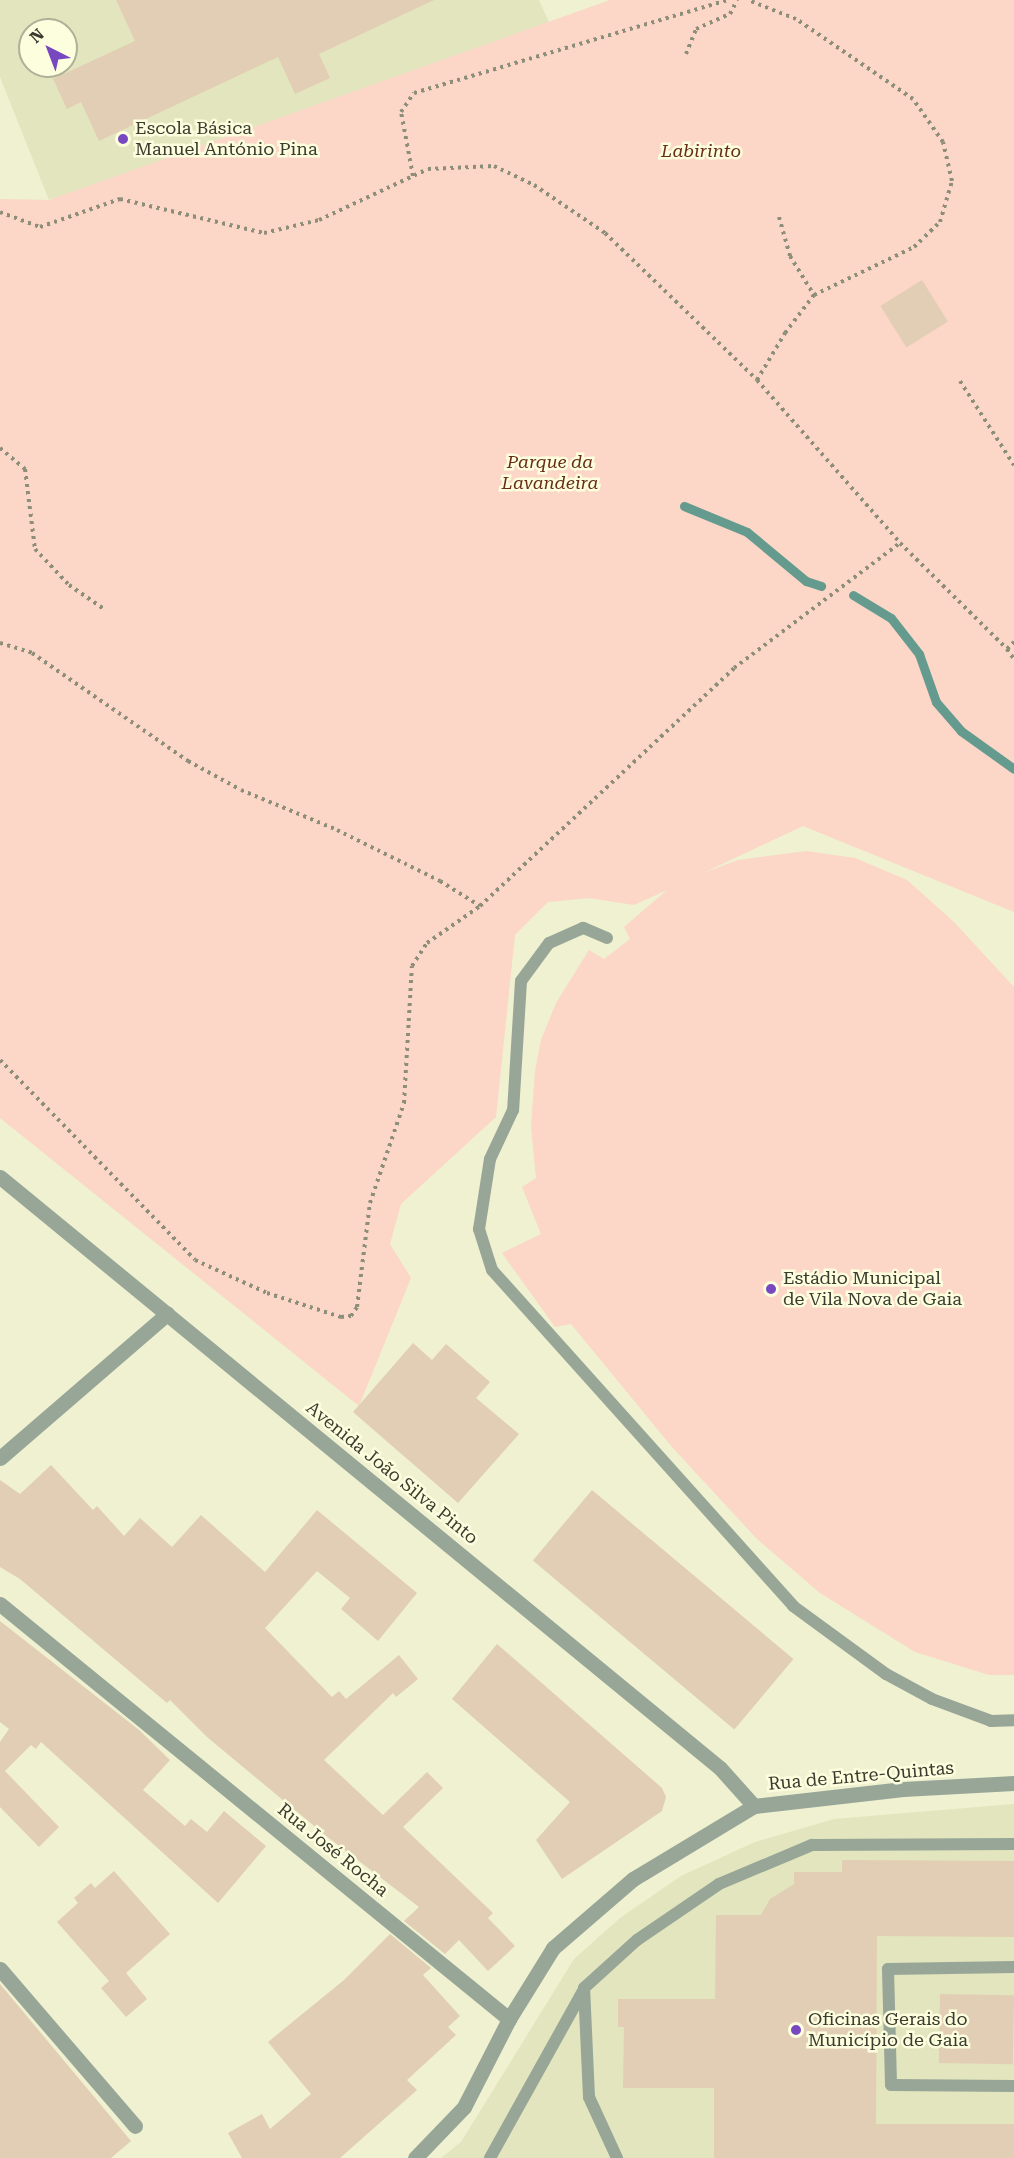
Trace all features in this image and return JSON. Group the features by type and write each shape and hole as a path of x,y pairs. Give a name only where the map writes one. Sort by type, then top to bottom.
{"street":[{"name":"Avenida João Silva Pinto","path":"0,1177 720,1768 754,1806"},
{"path":"0,1458 167,1314"},
{"name":"Rua José Rocha","path":"0,1604 509,2019"},
{"name":"Rua de Entre-Quintas","path":"509,2019 553,1948 633,1879 754,1806 903,1789 1014,1783"},
{"path":"0,1969 135,2126"},
{"path":"415,2158 464,2107 509,2019"}],"lane":[{"path":"607,938 583,928 549,943 521,981 513,1110 490,1159 479,1229 492,1270 793,1606 886,1674 932,1699 991,1721 1014,1720"},
{"path":"490,2158 584,1988 637,1940 719,1884 812,1845 1014,1844"},
{"path":"1014,1967 888,1969 891,2085 1014,2086"},
{"path":"584,1988 589,2097 617,2158"}],"path":[{"path":"413,177 400,112 414,93 728,0"},
{"path":"686,54 696,28 730,14 737,0"},
{"path":"748,0 796,19 913,99 943,142 952,181 940,222 914,247 814,295 785,333 757,380"},
{"path":"0,212 39,227 120,199 264,233 319,220 428,169 494,166 534,184 605,233 757,380 900,543 1007,649 1014,659"},
{"path":"779,217 790,256 814,295"},
{"path":"960,381 1014,465"},
{"path":"0,448 25,469 35,549 69,585 104,609"},
{"path":"0,1060 2,1066 195,1260 267,1293 341,1317 351,1316 357,1307 370,1203 404,1103 412,966 427,943 480,906 734,668 900,543"},
{"path":"1007,649 1014,642"},
{"path":"0,643 32,653 188,761 241,790 337,830 420,871 480,906"}],"shaded area":[{"name":"Escola Básica Manuel António Pina","path":"0,0 539,0 549,22 49,200 0,77"},
{"path":"1014,1804 1014,2158 441,2158 461,2142 574,1959 620,1918 681,1876 755,1842 834,1819"}],"green space":[{"name":"Parque da Lavandeira","path":"610,0 1014,0 1014,912 803,826 703,873 738,860 806,851 855,858 907,880 954,922 1014,987 1014,1675 989,1675 915,1652 820,1593 756,1538 672,1447 571,1324 555,1327 502,1253 541,1234 522,1187 536,1178 531,1127 535,1071 541,1040 556,1003 589,950 604,959 630,939 624,927 667,890 634,905 589,898 548,902 515,935 496,1117 401,1204 390,1244 411,1278 359,1406 0,1118 0,199 49,200"}],"building":[{"path":"116,0 434,0 319,54 330,78 295,94 278,57 99,141 81,102 67,109 53,79 78,78 78,67 135,41"},
{"path":"922,280 948,322 906,348 880,306"},
{"path":"413,1343 432,1360 446,1344 490,1382 476,1398 519,1434 458,1503 353,1412"},
{"path":"51,1465 93,1510 97,1506 124,1536 140,1518 172,1547 201,1515 265,1572 317,1510 417,1593 378,1641 341,1609 350,1598 317,1571 265,1628 332,1697 339,1691 346,1699 399,1655 418,1679 396,1697 393,1693 324,1760 383,1815 427,1772 443,1788 403,1827 493,1913 488,1918 515,1946 488,1971 459,1940 445,1954 404,1921 419,1907 325,1835 207,1737 170,1700 167,1703 20,1579 0,1567 0,1480 20,1494"},
{"path":"592,1490 793,1659 734,1730 533,1560"},
{"path":"0,1621 139,1730 170,1760 143,1790 185,1826 191,1819 207,1832 224,1811 266,1846 218,1903 41,1742 36,1749 31,1745 5,1771 59,1827 39,1847 0,1807 0,1742 9,1729 0,1722"},
{"path":"497,1644 662,1788 666,1797 662,1811 562,1879 536,1840 570,1802 452,1699"},
{"name":"Oficinas Gerais do Município de Gaia","path":"842,1860 1014,1861 1014,1937 877,1936 876,2124 1014,2124 1014,2158 714,2158 714,2088 623,2088 624,2027 618,2027 618,1999 715,1999 716,1915 761,1915 770,1899 794,1884 794,1872 842,1872"},
{"path":"114,1871 170,1934 126,1973 147,1999 126,2017 101,1988 109,1981 57,1922 78,1903 74,1898 91,1883 95,1888"},
{"path":"390,1934 431,1968 423,1975 460,2016 448,2027 456,2035 407,2080 417,2090 340,2158 242,2158 228,2133 262,2114 270,2129 311,2094 268,2042 344,1980"},
{"path":"0,1984 131,2141 111,2158 0,2158"},
{"path":"940,1994 1014,1995 1013,2064 939,2063"}],"waterway":[{"path":"684,506 747,532 806,581 821,586"},
{"path":"853,595 891,618 919,654 936,702 961,731 1014,769"}],"place":[{"name":"Escola Básica Manuel António Pina","path":"123,139"},
{"name":"Estádio Municipal de Vila Nova de Gaia","path":"771,1289"},
{"name":"Oficinas Gerais do Município de Gaia","path":"796,2030"}],"park label":[{"name":"Labirinto","path":"701,151"}]}
